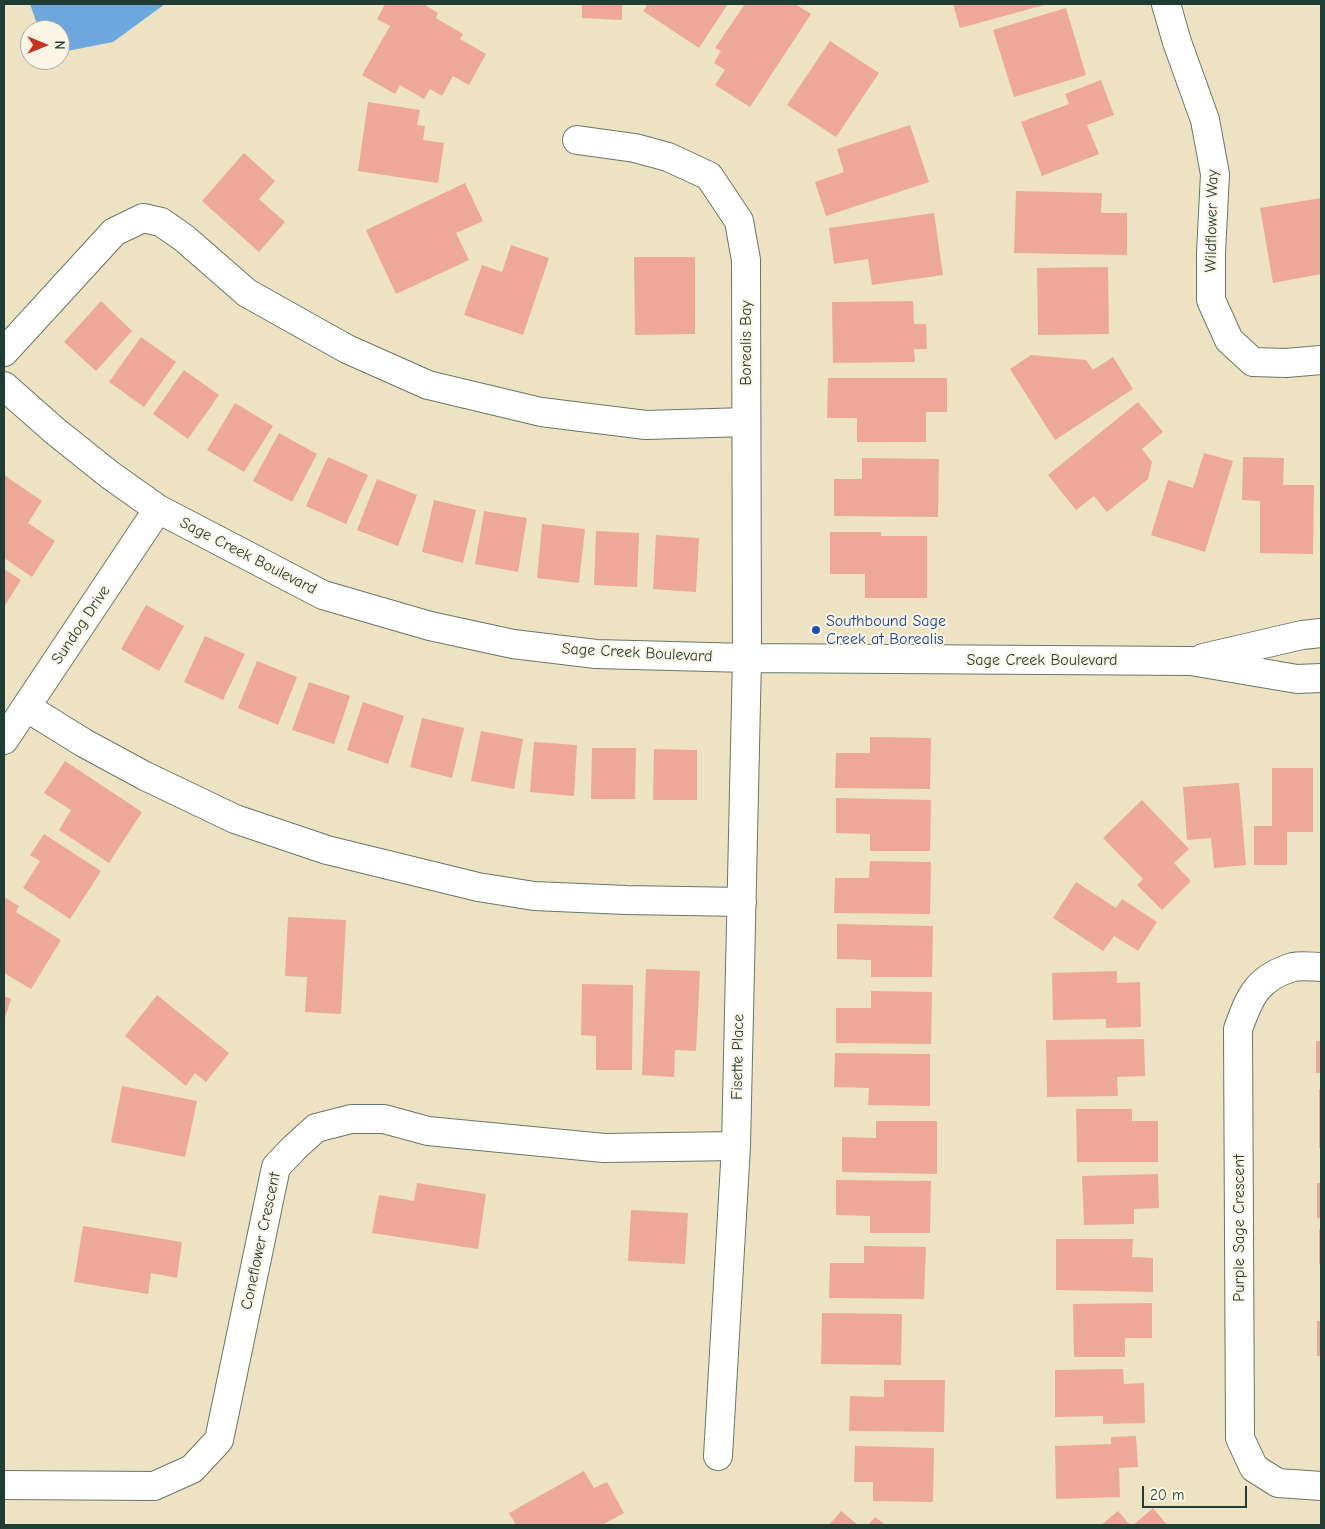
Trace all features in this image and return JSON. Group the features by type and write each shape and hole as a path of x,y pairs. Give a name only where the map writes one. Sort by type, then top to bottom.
{"street":[{"name":"Wildflower Way","path":"1166,4 1177,42 1205,120 1215,174 1211,300 1229,340 1253,362 1286,363 1321,360"},
{"name":"Borealis Bay","path":"578,140 635,148 668,158 710,176 739,221 746,260 747,658"},
{"path":"4,352 114,232 143,218 161,222 184,238 247,293 347,349 428,385 541,412 646,425 746,422"},
{"name":"Sage Creek Boulevard","path":"4,386 55,431 158,509 323,595 430,626 513,644 596,654 747,658 1191,661 1297,679 1321,678"},
{"name":"Sundog Drive","path":"4,740 158,509"},
{"name":"Sage Creek Boulevard","path":"1191,661 1321,632"},
{"name":"Fisette Place","path":"718,1456 736,1146 747,658"},
{"path":"26,707 84,743 154,781 235,819 327,850 478,887 534,896 742,902"},
{"name":"Purple Sage Crescent","path":"1321,967 1295,967 1265,979 1248,1001 1238,1029 1240,1438 1254,1468 1278,1483 1321,1486"},
{"name":"Coneflower Crescent","path":"4,1485 154,1486 192,1469 219,1440 276,1167 316,1128 351,1119 384,1119 428,1130 604,1148 736,1146"}],"water":[{"path":"30,4 165,4 113,42 70,50 70,20 36,20"}],"building":[{"path":"385,4 423,4 438,13 436,18 463,34 460,39 486,54 469,85 453,76 442,96 430,89 424,99 400,85 395,94 362,75 390,26 377,19"},
{"path":"582,4 622,4 622,20 582,18"},
{"path":"648,4 728,4 699,48 643,11"},
{"path":"745,4 795,4 811,14 750,107 715,85 725,70 714,63 721,51 715,48"},
{"path":"953,4 1048,4 960,28"},
{"path":"1066,8 1086,75 1014,97 993,30"},
{"path":"830,41 879,73 836,137 787,105"},
{"path":"1101,80 1114,115 1087,125 1099,154 1042,176 1021,122 1069,104 1065,94"},
{"path":"368,102 420,110 417,125 425,126 423,140 444,143 438,183 358,171"},
{"path":"910,125 929,182 826,216 815,182 844,172 837,149"},
{"path":"244,153 275,181 259,199 285,222 259,252 202,201"},
{"path":"465,183 483,221 456,233 469,260 396,294 366,230"},
{"path":"1016,191 1102,193 1101,213 1127,213 1127,255 1014,253"},
{"path":"1321,198 1321,274 1273,283 1260,208"},
{"path":"934,213 943,275 872,285 868,259 834,264 829,228"},
{"path":"511,245 549,258 523,335 464,315 482,265 502,272"},
{"path":"634,257 695,257 695,334 635,335"},
{"path":"1108,267 1109,334 1038,335 1037,268"},
{"path":"101,301 132,331 96,371 64,342"},
{"path":"913,301 914,324 926,324 927,349 914,349 915,362 833,363 832,302"},
{"path":"141,337 176,362 144,407 109,382"},
{"path":"1031,355 1086,360 1093,370 1113,357 1133,389 1055,440 1010,369"},
{"path":"184,370 219,395 188,439 153,414"},
{"path":"828,378 947,378 947,412 926,412 926,442 857,442 857,418 827,418"},
{"path":"1138,402 1163,432 1142,449 1152,462 1148,479 1107,512 1094,496 1076,510 1048,475"},
{"path":"235,403 273,426 244,472 207,450"},
{"path":"279,433 317,454 292,502 253,481"},
{"path":"1204,453 1233,461 1205,552 1151,535 1168,480 1193,488"},
{"path":"328,457 368,475 346,524 306,506"},
{"path":"1243,457 1284,458 1283,485 1314,485 1313,554 1260,553 1260,501 1242,500"},
{"path":"862,458 939,459 938,517 834,516 834,479 862,479"},
{"path":"4,475 42,501 28,523 55,541 32,577 4,558"},
{"path":"377,479 417,495 398,546 357,530"},
{"path":"434,500 476,510 463,563 422,552"},
{"path":"484,511 527,518 518,572 475,564"},
{"path":"542,524 585,529 579,583 537,578"},
{"path":"596,531 639,533 637,587 594,585"},
{"path":"830,532 881,532 881,536 927,536 927,598 865,598 865,574 830,574"},
{"path":"656,535 699,538 696,592 653,589"},
{"path":"4,569 21,580 4,607"},
{"path":"146,605 184,626 159,671 121,649"},
{"path":"205,636 245,654 223,700 184,682"},
{"path":"257,661 297,677 278,725 238,708"},
{"path":"309,682 350,696 334,744 292,730"},
{"path":"363,702 404,716 388,764 347,750"},
{"path":"422,718 464,728 452,778 410,767"},
{"path":"481,731 523,739 514,789 471,781"},
{"path":"870,737 931,738 930,789 835,788 836,753 870,753"},
{"path":"534,742 577,745 574,796 530,792"},
{"path":"592,748 636,748 635,799 591,799"},
{"path":"654,749 697,750 697,800 653,800"},
{"path":"65,761 142,812 109,863 59,830 71,810 44,793"},
{"path":"1272,768 1313,768 1313,832 1287,832 1287,865 1254,865 1254,826 1272,826"},
{"path":"1239,783 1246,865 1214,868 1211,838 1187,840 1183,787"},
{"path":"836,798 931,800 930,851 870,851 870,834 836,833"},
{"path":"1142,800 1189,849 1174,863 1191,881 1162,910 1137,885 1143,879 1103,838"},
{"path":"44,834 101,871 70,919 23,888 40,861 30,855"},
{"path":"870,861 931,862 930,914 834,913 835,878 869,878"},
{"path":"1076,882 1116,908 1122,899 1157,922 1138,951 1114,936 1103,951 1053,918"},
{"path":"4,897 19,906 16,912 61,940 31,989 4,973"},
{"path":"288,917 346,920 341,1014 305,1012 307,977 285,976"},
{"path":"837,924 933,926 932,977 871,977 871,960 837,959"},
{"path":"646,969 700,971 696,1051 675,1050 674,1077 642,1075"},
{"path":"1117,971 1117,983 1140,982 1141,1027 1106,1028 1106,1019 1053,1020 1052,973"},
{"path":"582,984 633,985 632,1070 596,1070 596,1036 581,1035"},
{"path":"871,991 932,992 931,1044 836,1043 836,1008 871,1008"},
{"path":"157,995 229,1053 206,1082 195,1073 186,1086 125,1036"},
{"path":"4,996 11,999 4,1021"},
{"path":"1144,1039 1145,1076 1117,1077 1118,1096 1047,1097 1046,1040"},
{"path":"1316,1041 1321,1041 1321,1073 1316,1073"},
{"path":"835,1053 930,1054 930,1106 868,1105 869,1088 834,1087"},
{"path":"122,1086 197,1101 185,1157 111,1142"},
{"path":"1319,1089 1321,1089 1321,1148 1319,1148"},
{"path":"1076,1109 1132,1109 1132,1121 1158,1121 1158,1162 1077,1162"},
{"path":"876,1121 937,1121 937,1174 842,1172 842,1137 876,1138"},
{"path":"1158,1174 1159,1208 1134,1209 1134,1224 1084,1225 1082,1176"},
{"path":"836,1180 931,1181 930,1233 870,1233 870,1216 836,1215"},
{"path":"417,1183 486,1194 478,1249 372,1233 379,1195 414,1201"},
{"path":"1317,1183 1321,1183 1321,1218 1317,1218"},
{"path":"631,1210 688,1213 685,1264 628,1261"},
{"path":"83,1226 182,1242 177,1278 151,1273 148,1294 74,1282"},
{"path":"1319,1229 1321,1229 1321,1264 1319,1264"},
{"path":"1056,1239 1133,1239 1132,1257 1153,1258 1153,1292 1056,1290"},
{"path":"864,1246 926,1247 924,1299 829,1298 830,1263 864,1263"},
{"path":"1152,1303 1152,1338 1125,1338 1125,1357 1074,1357 1073,1304"},
{"path":"822,1313 902,1314 901,1365 821,1364"},
{"path":"1317,1321 1321,1321 1321,1356 1317,1356"},
{"path":"1123,1369 1124,1384 1144,1383 1145,1423 1103,1424 1103,1416 1055,1417 1055,1370"},
{"path":"884,1380 945,1380 944,1432 849,1431 850,1396 884,1397"},
{"path":"1136,1436 1138,1467 1119,1468 1120,1497 1056,1499 1055,1446 1111,1444 1111,1437"},
{"path":"855,1446 934,1448 933,1502 873,1501 873,1482 854,1482"},
{"path":"584,1471 594,1488 607,1482 624,1513 602,1525 516,1525 509,1513"},
{"path":"1153,1508 1167,1525 1133,1525"},
{"path":"841,1511 858,1525 829,1525"},
{"path":"1118,1511 1130,1525 1101,1525"},
{"path":"875,1517 886,1525 868,1525"}],"place":[{"name":"Southbound Sage Creek at Borealis","path":"816,630"}]}
